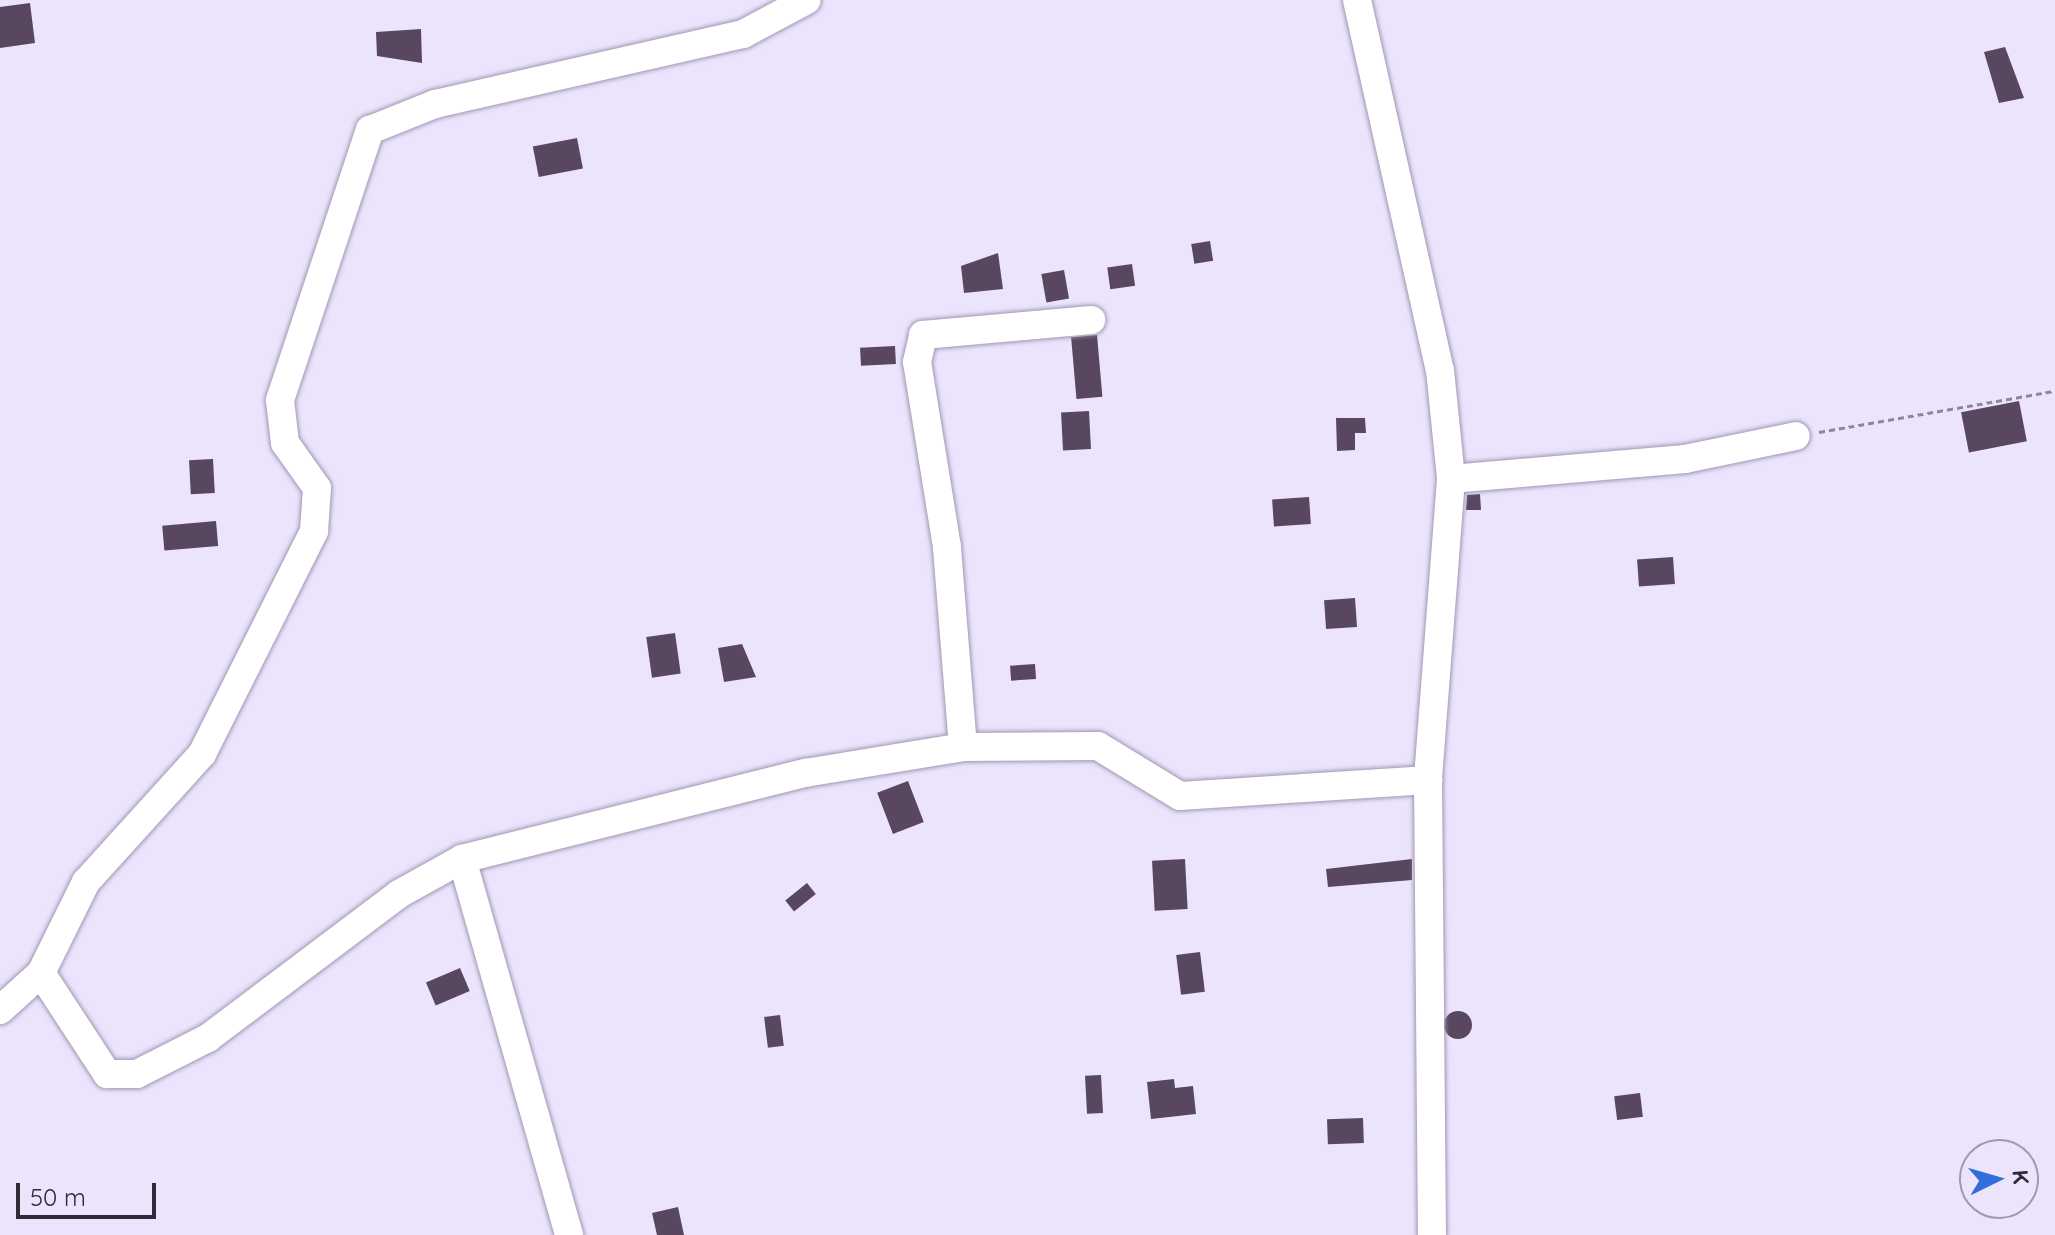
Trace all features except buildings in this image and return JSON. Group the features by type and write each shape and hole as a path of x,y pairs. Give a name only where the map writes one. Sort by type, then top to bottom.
{"street":[{"path":"0,1010 41,973 86,882 202,754 314,531 317,488 285,443 280,400 370,130 435,104 743,34 807,0"},
{"path":"1357,0 1440,370 1451,479 1428,780 1432,1235"},
{"path":"963,747 947,547 917,362 923,335 1091,320"},
{"path":"1451,479 1685,459 1796,436"},
{"path":"41,973 107,1074 137,1074 208,1038 399,894 462,859 805,773 963,747 1098,746 1180,796 1428,780"},
{"path":"462,859 569,1235"}],"path":[{"path":"1796,436 2055,391"}]}
